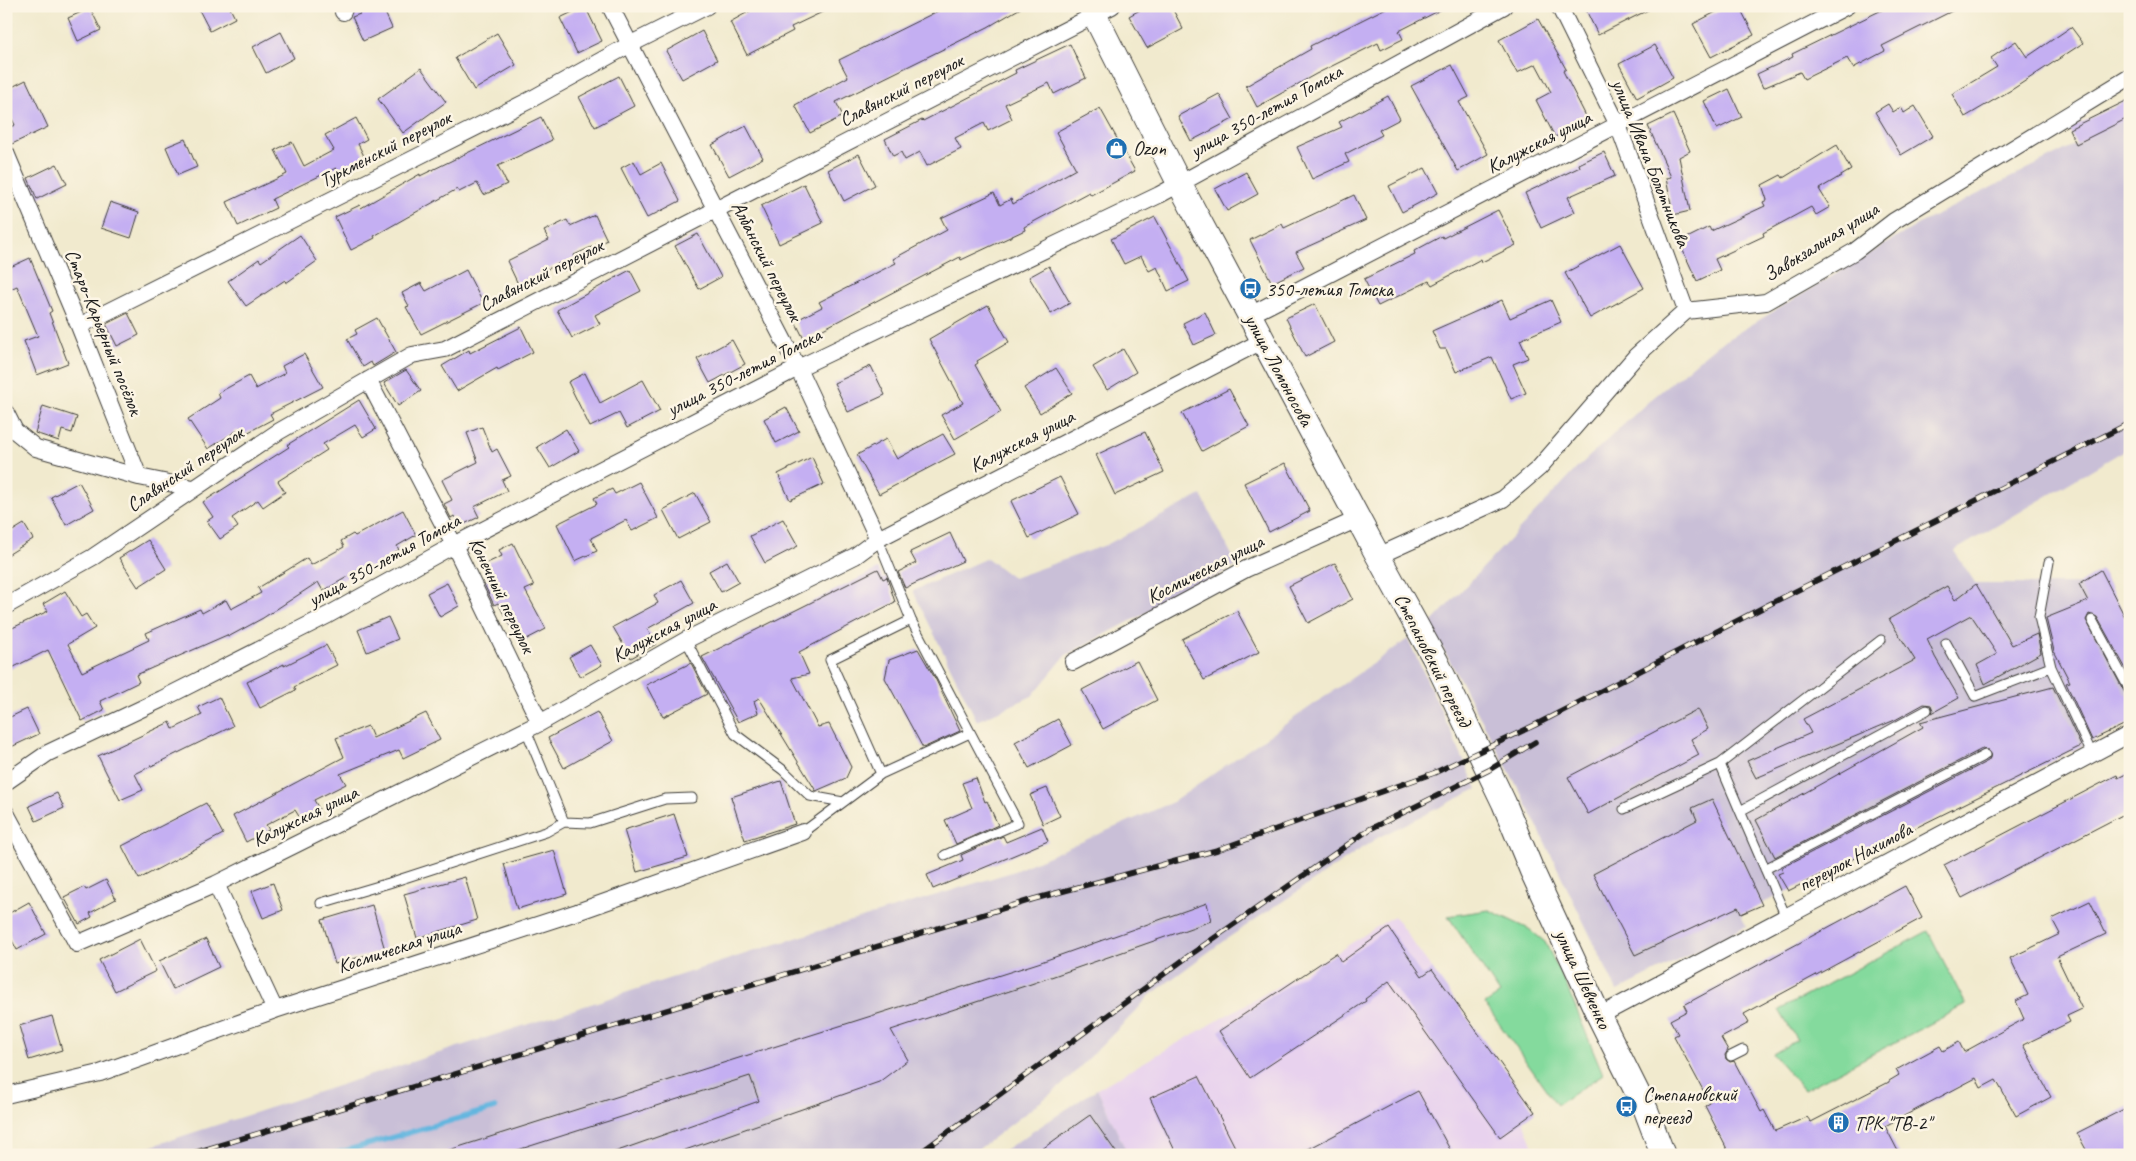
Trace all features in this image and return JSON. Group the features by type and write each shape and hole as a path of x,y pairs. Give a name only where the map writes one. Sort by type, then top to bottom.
{"street":[{"name":"Албанский переулок","path":"610,6 798,368 878,539"},
{"name":"Туркменский переулок","path":"79,326 528,101 629,45 707,6"},
{"name":"улица 350-летия Томска","path":"6,782 48,754 320,620 454,545 798,368 1159,195 1504,6"},
{"name":"улица Ивана Болотникова","path":"1558,6 1618,125 1686,311"},
{"name":"Калужская улица","path":"1250,315 1847,6"},
{"name":"улица Ломоносова","path":"1099,9 1179,183 1358,519"},
{"name":"Славянский переулок","path":"6,606 93,557 278,432 412,355 444,349 1099,9"},
{"name":"Завокзальная улица","path":"1686,311 1766,302 1855,251 1894,221 2130,77"},
{"name":"Старо-Карьерный посёлок","path":"6,153 79,326 139,477"},
{"path":"1378,556 1503,499 1539,468 1636,356 1686,311"},
{"name":"Калужская улица","path":"6,814 77,944 216,884 533,727 686,640 855,556 878,539 1264,340"},
{"name":"Конечный переулок","path":"368,380 454,545 533,727"},
{"path":"6,413 15,431 36,448 139,477 193,488"},
{"name":"Степановский переезд","path":"1358,519 1436,661 1504,803"},
{"name":"Космическая улица","path":"1073,662 1246,569 1358,519"},
{"name":"переулок Нахимова","path":"1599,1016 2130,734"},
{"name":"улица Шевченко","path":"1504,803 1532,871 1599,1016 1646,1110 1663,1155"},
{"name":"Космическая улица","path":"6,1095 100,1073 275,1010 577,912 803,832"},
{"path":"216,884 275,1010"}],"lane":[{"path":"878,539 911,620 1018,823 945,855"},
{"path":"2049,562 2039,618 2052,667 2092,754"},
{"path":"882,774 830,660 911,620"},
{"path":"2092,620 2130,690"},
{"path":"686,640 735,734 783,770 810,796 843,802"},
{"path":"1624,809 1720,764 1881,640"},
{"path":"1946,643 1974,696 2052,667"},
{"path":"1740,811 1927,710"},
{"path":"533,727 564,822"},
{"path":"803,832 882,774 970,733"},
{"path":"1765,869 1985,755"},
{"path":"1720,764 1786,917"},
{"path":"321,903 546,832 564,822 590,823 665,799 692,798"},
{"path":"1731,1056 1743,1050"}],"shaded area":[{"path":"2130,117 2130,447 1954,551 1976,584 2079,584 2101,570 2124,617 2130,616 2130,722 1741,914 1746,926 1617,991 1524,799 1430,624 1579,466 1648,402 1716,346 1921,223"},
{"path":"1201,495 1237,565 1066,655 1032,696 977,721 913,591 987,558 1013,578 1106,545"},
{"path":"1408,639 1477,789 1377,838 1222,942 1149,996 1061,1086 971,1155 124,1155 770,946 1012,872 1173,802"},
{"path":"1394,916 1535,1112 1523,1121 1536,1155 1128,1155 1097,1089 1336,953"},
{"path":"1097,1089 1128,1155 997,1155"}],"green space":[{"path":"1489,910 1529,929 1545,942 1567,987 1603,1074 1557,1105 1485,1004 1500,994 1448,916"},
{"path":"1928,931 1966,1005 1804,1090 1773,1054 1797,1040 1779,1010"}],"building":[{"path":"197,6 229,6 235,18 210,31"},
{"path":"356,6 382,6 392,28 363,41 352,17 360,14"},
{"path":"585,6 602,41 577,53 560,18"},
{"path":"759,6 835,6 791,27 793,31 747,55 730,22"},
{"path":"948,6 1024,6 988,27 836,102 843,116 810,133 795,105 848,77 839,60"},
{"path":"1147,6 1171,6 1183,29 1147,48 1129,16"},
{"path":"1390,6 1448,6 1399,31 1403,39 1381,50 1378,43 1316,74 1257,107 1246,86 1311,49 1310,46"},
{"path":"1584,6 1656,6 1598,35"},
{"path":"1727,6 1739,6 1754,35 1711,57 1693,24"},
{"path":"1890,6 1962,6 1882,46 1885,51 1853,68 1847,58 1804,79 1800,72 1763,88 1757,74 1793,57 1792,54"},
{"path":"90,8 101,30 78,41 68,18"},
{"path":"1538,19 1566,69 1563,71 1588,120 1555,137 1536,100 1551,92 1536,64 1517,73 1499,40"},
{"path":"2071,27 2083,43 2013,89 1965,117 1952,94 1997,67 1991,58 2016,41 2027,57"},
{"path":"702,31 717,60 682,79 666,51"},
{"path":"281,32 294,58 266,73 253,47"},
{"path":"497,33 516,65 474,90 455,58"},
{"path":"1070,44 1086,78 1054,94 1049,83 1005,104 1012,119 988,131 984,123 955,138 961,149 927,166 920,152 905,160 901,152 893,156 885,139 1016,73 1015,70"},
{"path":"1655,45 1673,78 1637,98 1619,64"},
{"path":"1452,65 1469,97 1459,102 1488,154 1458,171 1411,86"},
{"path":"421,68 446,102 403,133 378,99"},
{"path":"619,76 634,106 595,127 579,97"},
{"path":"26,80 48,127 12,144 6,134 6,129 15,125 6,107 6,90"},
{"path":"1729,89 1742,117 1717,129 1704,101"},
{"path":"1219,94 1233,119 1191,141 1178,116"},
{"path":"1388,96 1400,119 1379,130 1382,135 1345,154 1349,162 1312,179 1297,147 1342,127 1339,122"},
{"path":"2130,99 2130,117 2076,144 2069,129"},
{"path":"1888,104 1893,112 1901,107 1904,113 1915,106 1933,136 1901,155 1875,112"},
{"path":"1100,108 1135,171 1091,195 1089,192 1024,227 1025,230 961,260 960,257 804,339 795,321 822,307 819,302 896,263 893,259 947,230 941,218 994,193 1000,205 1011,199 1013,204 1076,169 1056,132"},
{"path":"1673,114 1690,151 1679,157 1690,211 1673,215 1666,178 1671,177 1648,126"},
{"path":"541,117 552,140 498,166 507,184 484,195 477,183 459,192 457,189 374,236 375,238 351,250 335,217 360,205 361,208 420,174 420,176"},
{"path":"356,118 367,139 358,144 365,158 339,172 336,168 272,199 276,208 238,226 227,202 287,174 275,150 292,142 304,166 334,150 325,135"},
{"path":"746,126 763,158 729,176 712,145"},
{"path":"185,139 197,167 178,175 166,147"},
{"path":"1837,145 1851,170 1819,189 1830,207 1816,215 1811,207 1763,233 1764,236 1715,259 1720,270 1697,281 1679,242 1709,227 1711,231 1765,206 1763,202 1767,200 1762,185 1781,175 1783,178"},
{"path":"1604,152 1615,176 1568,197 1575,212 1541,228 1525,193 1580,167 1579,164"},
{"path":"859,154 875,185 844,201 828,170"},
{"path":"634,161 641,174 661,163 680,201 647,218 621,168"},
{"path":"57,164 67,184 37,199 28,178"},
{"path":"1425,168 1438,193 1402,212 1389,186"},
{"path":"1246,172 1258,194 1227,211 1215,189"},
{"path":"804,184 823,223 779,244 761,206"},
{"path":"1354,195 1366,220 1296,252 1304,267 1272,283 1250,240 1282,224 1284,228"},
{"path":"110,202 139,212 131,238 101,228"},
{"path":"1498,210 1516,245 1482,262 1481,259 1432,285 1429,281 1378,306 1364,279 1415,254 1414,251 1442,236 1443,238"},
{"path":"595,215 607,240 574,255 578,264 564,271 560,263 518,284 507,261 549,240 544,231 567,220 570,226"},
{"path":"1155,217 1189,281 1168,291 1157,267 1149,271 1141,256 1124,264 1111,239"},
{"path":"698,234 721,277 699,289 675,246"},
{"path":"300,235 317,261 286,283 285,280 246,306 228,281 259,259 261,262"},
{"path":"1620,244 1644,288 1590,318 1565,273"},
{"path":"30,258 52,311 49,313 68,363 37,375 24,341 38,336 17,286 6,291 6,269"},
{"path":"1049,266 1070,303 1051,314 1029,277"},
{"path":"466,270 483,303 421,334 406,307 409,306 402,293 421,283 426,291"},
{"path":"630,270 641,291 595,315 600,324 572,338 557,310"},
{"path":"1502,300 1510,318 1551,300 1561,322 1520,340 1528,358 1513,364 1526,393 1511,399 1492,357 1456,372 1446,349 1440,349 1432,331"},
{"path":"1315,304 1334,342 1305,357 1286,318"},
{"path":"988,305 1009,342 977,361 978,363 975,365 1001,412 955,439 941,415 963,403 929,339"},
{"path":"1205,312 1216,335 1194,345 1183,323"},
{"path":"128,313 139,335 117,346 106,324"},
{"path":"377,318 396,352 373,366 371,362 363,367 347,339 357,334 355,330"},
{"path":"521,327 533,352 498,370 497,368 457,391 442,366 469,350 470,353"},
{"path":"732,340 745,364 710,383 697,359"},
{"path":"1123,349 1136,372 1107,390 1093,367"},
{"path":"304,354 323,387 270,414 273,419 241,436 238,430 208,449 188,419 220,398 218,393 249,376 256,389 285,373 282,366"},
{"path":"871,366 885,395 848,412 834,383"},
{"path":"1056,368 1072,393 1040,413 1024,388"},
{"path":"406,370 421,391 398,406 384,383"},
{"path":"585,373 600,403 643,380 660,411 627,428 619,413 590,427 568,382"},
{"path":"1229,389 1249,426 1202,451 1182,413"},
{"path":"359,400 376,429 363,437 355,425 323,444 327,450 278,481 285,492 263,507 258,500 232,518 238,527 220,539 207,521 213,517 203,502 289,447 287,445"},
{"path":"43,406 77,417 72,433 62,430 59,441 35,433"},
{"path":"786,407 799,431 776,443 764,419"},
{"path":"482,427 492,452 497,449 511,476 502,480 507,491 474,507 479,517 460,526 454,516 451,518 444,504 452,500 442,480 478,462 467,433"},
{"path":"566,429 579,451 550,468 537,447"},
{"path":"1145,432 1164,472 1115,495 1096,455"},
{"path":"943,434 955,454 879,494 857,455 886,439 897,459"},
{"path":"812,457 824,484 790,500 778,474"},
{"path":"1285,463 1310,511 1269,532 1244,483"},
{"path":"1060,477 1079,514 1029,538 1011,501"},
{"path":"79,482 94,509 66,525 51,497"},
{"path":"639,482 658,518 632,531 626,520 591,538 597,551 575,561 557,524 597,504 594,498 612,489 615,494"},
{"path":"695,493 711,522 678,539 663,510"},
{"path":"403,510 416,535 397,546 399,550 387,557 388,560 371,569 368,565 323,591 318,582 263,618 228,637 227,635 136,675 139,682 100,701 104,710 82,721 48,650 6,671 6,631 48,611 43,604 65,591 81,617 86,614 95,628 68,644 82,672 149,640 146,633 200,609 202,613 226,600 231,609 261,593 258,588 307,558 311,565 344,547 341,541 353,534 355,536"},
{"path":"783,519 798,546 765,563 750,536"},
{"path":"24,524 33,539 6,556 6,535"},
{"path":"950,533 963,561 905,588 898,572 916,563 910,552"},
{"path":"148,540 166,569 138,587 119,558"},
{"path":"513,543 534,586 525,590 546,629 519,643 498,603 494,605 483,582 490,579 483,565 502,556 499,550"},
{"path":"727,561 739,582 721,592 709,571"},
{"path":"1335,563 1353,599 1308,623 1289,586"},
{"path":"878,569 883,579 887,577 895,602 799,652 809,674 792,678 818,727 829,724 851,767 846,778 816,791 759,698 754,701 758,713 738,722 702,657"},
{"path":"2101,570 2125,617 2130,616 2130,676 2097,617 2089,614 2086,620 2125,693 2130,696 2130,722 2092,740 2066,683 2070,682 2054,651 2046,618 2088,601 2079,584"},
{"path":"681,580 694,603 647,629 656,644 631,658 613,627 658,603 654,595"},
{"path":"447,583 459,606 440,617 427,593"},
{"path":"1976,584 2012,645 2037,634 2041,653 1985,684 1977,665 1997,654 1971,615 1927,639 1935,657 1959,698 1932,713 1931,705 1924,704 1895,720 1756,778 1747,761 1811,733 1803,719 1915,660 1889,619 1947,586 1955,600"},
{"path":"1237,611 1259,652 1204,680 1182,639"},
{"path":"388,617 398,639 367,652 358,630"},
{"path":"326,645 337,665 294,687 296,690 260,708 247,682"},
{"path":"590,645 602,665 580,677 569,657"},
{"path":"918,649 936,680 960,731 923,748 885,678 889,660"},
{"path":"1137,661 1157,700 1103,729 1082,690"},
{"path":"691,663 707,694 663,717 646,685"},
{"path":"2053,687 2081,746 1788,891 1778,874 1783,872 1781,868 1988,761 1991,753 1988,750 1982,749 1775,857 1756,820 1923,727 1920,722"},
{"path":"219,697 233,726 135,774 143,790 120,800 98,756 170,722 173,729 202,715 198,707"},
{"path":"27,709 39,734 11,747 6,737 6,719"},
{"path":"1698,709 1708,729 1691,739 1699,755 1588,814 1568,777"},
{"path":"597,712 613,741 564,768 548,738"},
{"path":"426,713 440,740 403,758 399,750 340,774 346,784 314,800 319,809 300,818 295,810 266,825 269,830 246,842 233,816 344,757 336,738 368,726 373,738"},
{"path":"1058,719 1072,745 1029,768 1015,742"},
{"path":"2130,772 2130,811 1962,898 1944,865 2117,775 2118,778"},
{"path":"976,778 985,802 987,801 998,825 956,844 945,820 972,808 962,783"},
{"path":"781,781 795,824 745,840 731,797"},
{"path":"1047,788 1060,816 1043,824 1030,795"},
{"path":"57,793 64,808 36,821 29,806"},
{"path":"1712,799 1762,905 1741,914 1738,907 1635,955 1593,874 1697,820 1692,808"},
{"path":"206,803 223,834 139,879 122,846"},
{"path":"674,814 688,857 637,872 624,830"},
{"path":"1042,827 1048,841 933,889 927,875 963,860 961,855 1003,836 1006,842"},
{"path":"554,850 567,894 517,909 504,864"},
{"path":"465,877 477,920 417,938 404,894"},
{"path":"106,880 116,899 90,913 92,917 79,924 64,897 84,887 86,890"},
{"path":"273,883 283,910 263,918 252,891"},
{"path":"1905,886 1922,918 1744,1014 1749,1023 1721,1038 1728,1050 1725,1055 1726,1059 1730,1062 1734,1061 1761,1112 1764,1110 1775,1131 1807,1117 1811,1122 1889,1082 1899,1075 1896,1070 1940,1046 1943,1051 1959,1042 1964,1052 2024,1019 2016,1001 2028,995 2010,958 2060,934 2052,919 2090,901 2106,934 2057,957 2082,1009 2067,1016 2070,1022 2023,1045 2051,1097 2016,1116 1996,1080 1981,1088 1976,1078 1885,1126 1900,1155 1730,1155 1705,1106 1710,1103 1674,1036 1678,1034 1670,1020 1687,1011 1684,1005"},
{"path":"29,902 46,934 17,950 6,929 6,915"},
{"path":"1207,903 1211,921 1031,984 891,1030 908,1060 879,1082 671,1155 612,1155 612,1153 759,1101 750,1076 502,1155 447,1155 446,1151 1038,963"},
{"path":"372,905 385,950 335,964 322,920"},
{"path":"1389,928 1422,976 1432,969 1535,1112 1500,1137 1389,981 1365,999 1366,1001 1250,1078 1219,1031 1336,953 1341,962"},
{"path":"140,939 156,971 115,991 99,960"},
{"path":"206,939 219,967 173,989 159,961"},
{"path":"52,1016 62,1050 29,1060 19,1026"},
{"path":"1199,1076 1239,1155 1177,1155 1150,1098"},
{"path":"1418,1091 1453,1155 1297,1155"},
{"path":"2130,1106 2130,1155 2089,1155 2077,1133"},
{"path":"1090,1115 1118,1155 1034,1155 1060,1136"}],"waterway":[{"path":"331,1155 495,1108"}],"railway":[{"path":"187,1155 1034,899 1217,850 1434,773 1535,725 1764,607 2130,423"},
{"path":"917,1155 1190,955 1370,829 1489,770 1535,742"}],"place":[{"name":"Ozon","path":"1117,148"},
{"name":"350-летия Томска","path":"1250,289"},
{"name":"Степановский переезд","path":"1627,1106"},
{"name":"ТРК \"ТВ-2\"","path":"1838,1123"}]}
